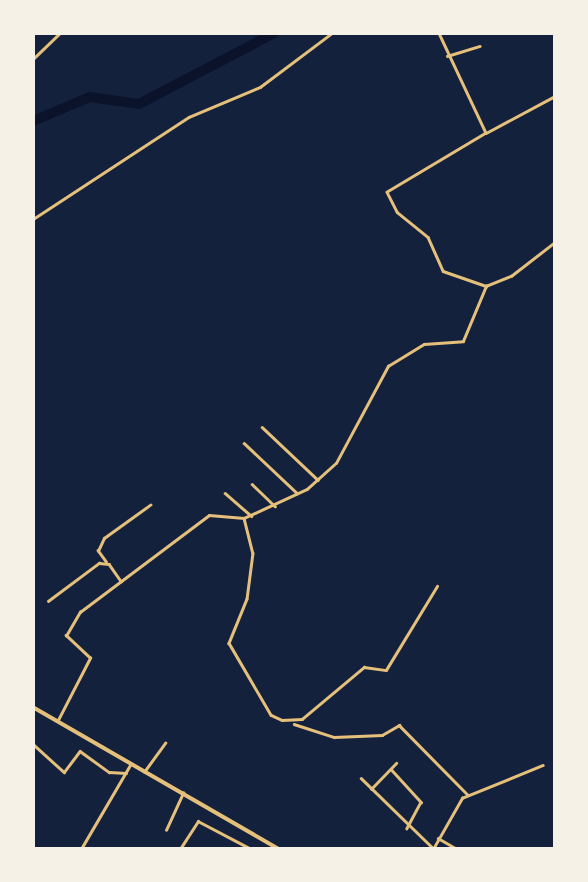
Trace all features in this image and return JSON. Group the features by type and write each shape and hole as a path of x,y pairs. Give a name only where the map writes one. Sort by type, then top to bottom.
{"street":[{"path":"33,59 60,33"},
{"path":"33,219 189,117 261,87 332,33"},
{"path":"439,33 447,56 486,133"},
{"path":"447,56 480,46"},
{"path":"555,96 486,133 387,192 397,212 428,237 443,271 486,286 511,276 555,242"},
{"path":"58,720 90,658 65,632 80,612 209,515 244,518 251,516 299,494 318,480 336,463 388,366 424,344 463,341 486,286"},
{"path":"262,427 318,480"},
{"path":"244,443 299,494"},
{"path":"252,484 276,506"},
{"path":"225,493 251,516"},
{"path":"122,582 98,551 104,538 150,505"},
{"path":"244,518 253,553 247,599 229,643 271,715 334,737 382,735 399,725 468,795"},
{"path":"48,601 106,563"},
{"path":"294,723 364,667 389,667 437,586"},
{"path":"33,707 279,849"},
{"path":"144,772 165,743"},
{"path":"33,744 64,772 80,751 109,772 125,773"},
{"path":"371,789 396,763"},
{"path":"81,849 131,765"},
{"path":"361,778 407,828 433,849 468,795 543,765"},
{"path":"391,769 421,802 407,828"},
{"path":"166,830 183,793"},
{"path":"180,849 198,821 251,849"},
{"path":"438,838 457,849"}],"waterway":[{"path":"33,121 90,97 139,104 274,33"}]}
